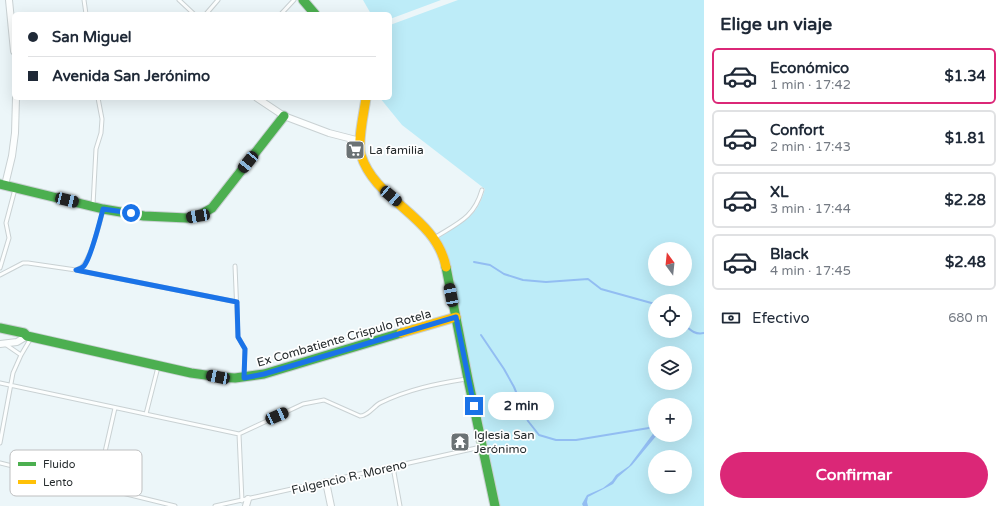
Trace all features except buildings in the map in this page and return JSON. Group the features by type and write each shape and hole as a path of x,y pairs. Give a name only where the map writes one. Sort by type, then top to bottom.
{"street":[{"path":"9,0 12,31"},
{"path":"304,0 313,12"},
{"path":"16,100 16,132 12,156 2,185 92,207 144,216 178,218 198,216 212,208 284,116"},
{"path":"260,100 284,116 329,133 360,141"},
{"path":"366,100 360,141 362,155 373,179 380,188 423,226 434,238 445,261 495,506"},
{"name":"Ex Combatiente Crispulo Rotela","path":"0,328 24,333 30,337 158,365 232,379 264,374 456,317"},
{"path":"3,344 17,342 30,337"},
{"path":"326,482 331,506"}],"lane":[{"path":"84,0 86,12"},
{"path":"179,0 192,12"},
{"path":"208,12 218,0"},
{"path":"283,12 294,0"},
{"path":"92,207 96,149 101,133 102,119 98,100"},
{"path":"0,268 9,238 6,223 15,187"},
{"path":"434,238 465,218 475,209 482,190"},
{"path":"76,270 81,269 86,263 99,228 103,209"},
{"path":"0,275 23,263 28,263 76,270 237,302"},
{"path":"235,266 238,337 245,349 244,378"},
{"path":"0,443 13,373 20,355 30,337"},
{"path":"3,344 20,355"},
{"path":"146,414 158,365"},
{"path":"0,383 239,434 306,403 327,401 363,416 379,404 415,389 431,384 468,379"},
{"path":"105,450 115,408"},
{"path":"239,434 245,502"},
{"name":"Fulgencio R. Moreno","path":"215,506 245,502 326,482 483,447"},
{"path":"0,463 10,465"},
{"path":"393,467 400,506"},
{"path":"134,496 175,506"}],"shaded area":[{"path":"363,0 441,0 392,18 392,12 370,12"},
{"path":"458,0 704,0 704,506 499,506 439,242 440,237 462,223 473,213 485,189 402,125 382,100 392,100 392,24"}],"water":[{"path":"648,440 648,442 651,442 632,465 618,477 613,484 588,497 588,506 583,506 582,504 587,495 603,488 612,481 616,475 629,466"}],"waterway":[{"path":"474,262 490,265 504,274 523,280 546,282 588,279 601,289 648,302"},
{"path":"692,331 704,333"},
{"path":"481,335 504,369 514,387 528,421 539,435 556,440 576,440 648,428"}],"traffic: fast":[{"path":"303,0 313,12"},
{"path":"0,184 103,209 144,216 187,218 198,216 212,208 284,116"},
{"path":"446,267 495,506"},
{"path":"0,328 24,333 27,336 191,373 235,378 264,374 401,333"}],"traffic: slow":[{"path":"366,100 360,135 360,149 368,171 379,185 430,234 440,249 446,267"},
{"path":"401,333 456,317"}],"place":[{"name":"La familia","path":"355,150"},
{"name":"Iglesia San Jerónimo","path":"460,442"}],"route":[{"path":"131,213 103,209 99,228 86,263 81,269 76,270 237,302 238,337 245,349 244,378 264,374 456,317 474,406"}]}
